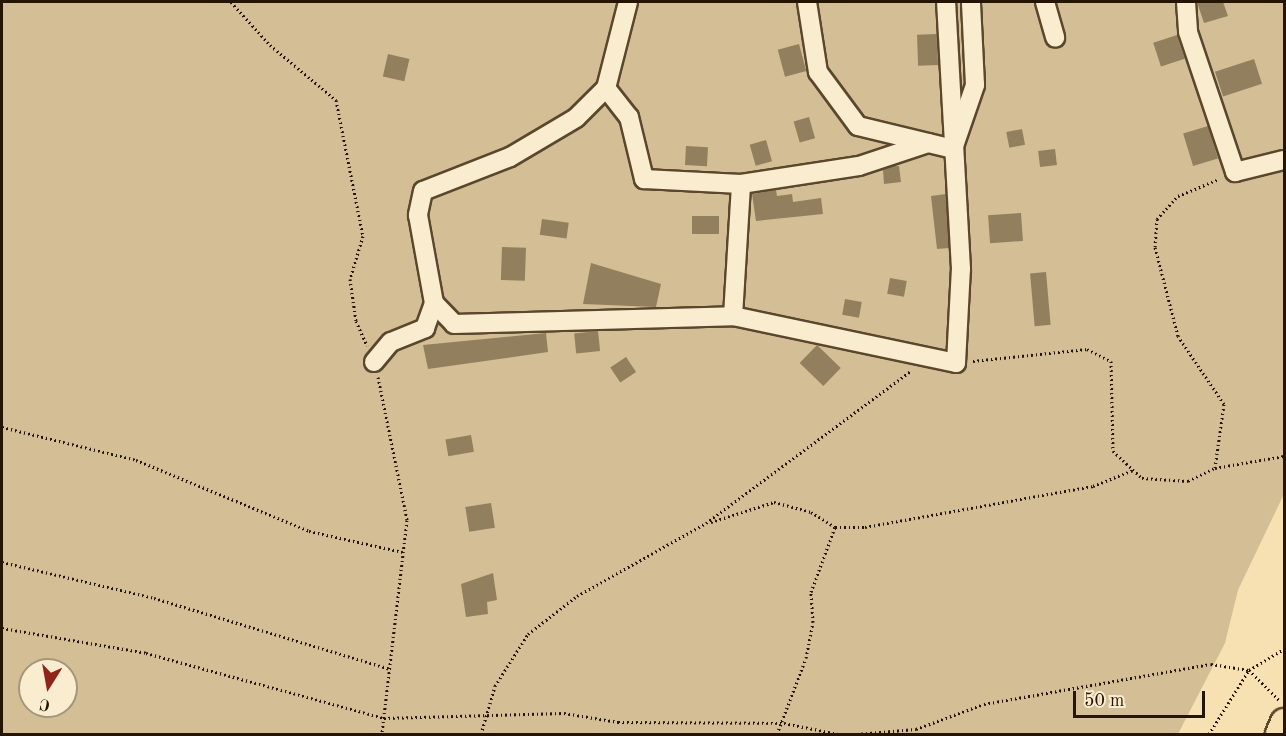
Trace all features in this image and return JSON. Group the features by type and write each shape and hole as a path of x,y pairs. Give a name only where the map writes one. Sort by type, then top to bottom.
{"highway":[{"path":"1279,735 1284,722"}],"lane":[{"path":"374,362 391,342 425,328 434,303 418,215 423,191 510,157 576,118 606,88 627,2"},
{"path":"807,2 818,72 835,101 858,126 952,149"},
{"path":"434,303 454,324 733,316 956,363 961,269 952,149 946,2"},
{"path":"952,149 975,86 971,2"},
{"path":"1045,2 1055,38"},
{"path":"1186,2 1188,32 1235,172 1284,160"},
{"path":"606,88 629,117 644,179 741,184 859,166 927,143"},
{"path":"733,316 741,184"}],"path":[{"path":"1215,468 1223,441 1224,404 1178,336 1162,290 1157,219 1178,196 1235,172"},
{"path":"956,363 1087,349 1111,361 1113,451 1142,478 1188,481 1215,468 1284,456"},
{"path":"481,735 495,686 528,634 577,596 706,523 911,370 922,368"},
{"path":"2,427 136,460 309,531 403,552"},
{"path":"706,523 774,502 811,512 835,527 865,526 1093,486 1133,470"},
{"path":"777,735 784,723 806,658 813,622 811,592 835,527"},
{"path":"2,562 154,598 390,669"},
{"path":"2,628 147,653 384,718 486,715 784,723 838,735"},
{"path":"1209,735 1249,670 1284,650"},
{"path":"858,735 916,729 984,704 1211,664 1249,670 1284,706"}],"shaded area":[{"path":"2,2 1284,2 1284,494 1238,590 1225,643 1178,734 2,734"}],"building":[{"path":"1197,2 1223,2 1228,16 1204,23"},
{"path":"937,34 938,65 918,66 917,35"},
{"path":"1177,35 1185,59 1161,67 1153,43"},
{"path":"799,44 806,71 785,77 778,50"},
{"path":"388,54 409,59 404,81 383,76"},
{"path":"1254,59 1262,84 1223,96 1215,72"},
{"path":"809,117 815,138 800,143 794,121"},
{"path":"1208,126 1218,159 1193,166 1183,134"},
{"path":"1022,129 1025,145 1009,148 1006,132"},
{"path":"766,140 772,161 756,166 750,145"},
{"path":"686,146 708,147 707,166 685,165"},
{"path":"1055,149 1057,165 1040,167 1038,151"},
{"path":"899,166 901,182 884,184 883,170"},
{"path":"776,190 777,196 792,194 793,202 821,198 823,214 756,221 752,194"},
{"path":"946,194 949,248 937,249 931,196"},
{"path":"1021,213 1023,241 990,243 988,215"},
{"path":"692,216 719,216 719,234 692,234"},
{"path":"542,219 569,223 567,239 540,235"},
{"path":"502,247 526,248 525,281 501,280"},
{"path":"591,263 661,284 656,307 583,304"},
{"path":"1046,272 1051,325 1035,326 1030,273"},
{"path":"890,278 907,281 904,297 887,294"},
{"path":"845,299 862,302 859,318 842,315"},
{"path":"598,331 600,351 576,353 574,334"},
{"path":"546,333 548,352 428,369 423,345"},
{"path":"817,345 841,368 823,386 800,363"},
{"path":"626,357 636,372 620,383 610,368"},
{"path":"471,435 474,452 448,456 445,440"},
{"path":"491,503 495,528 469,532 465,507"},
{"path":"493,573 497,600 487,602 488,614 466,617 461,584"}]}
